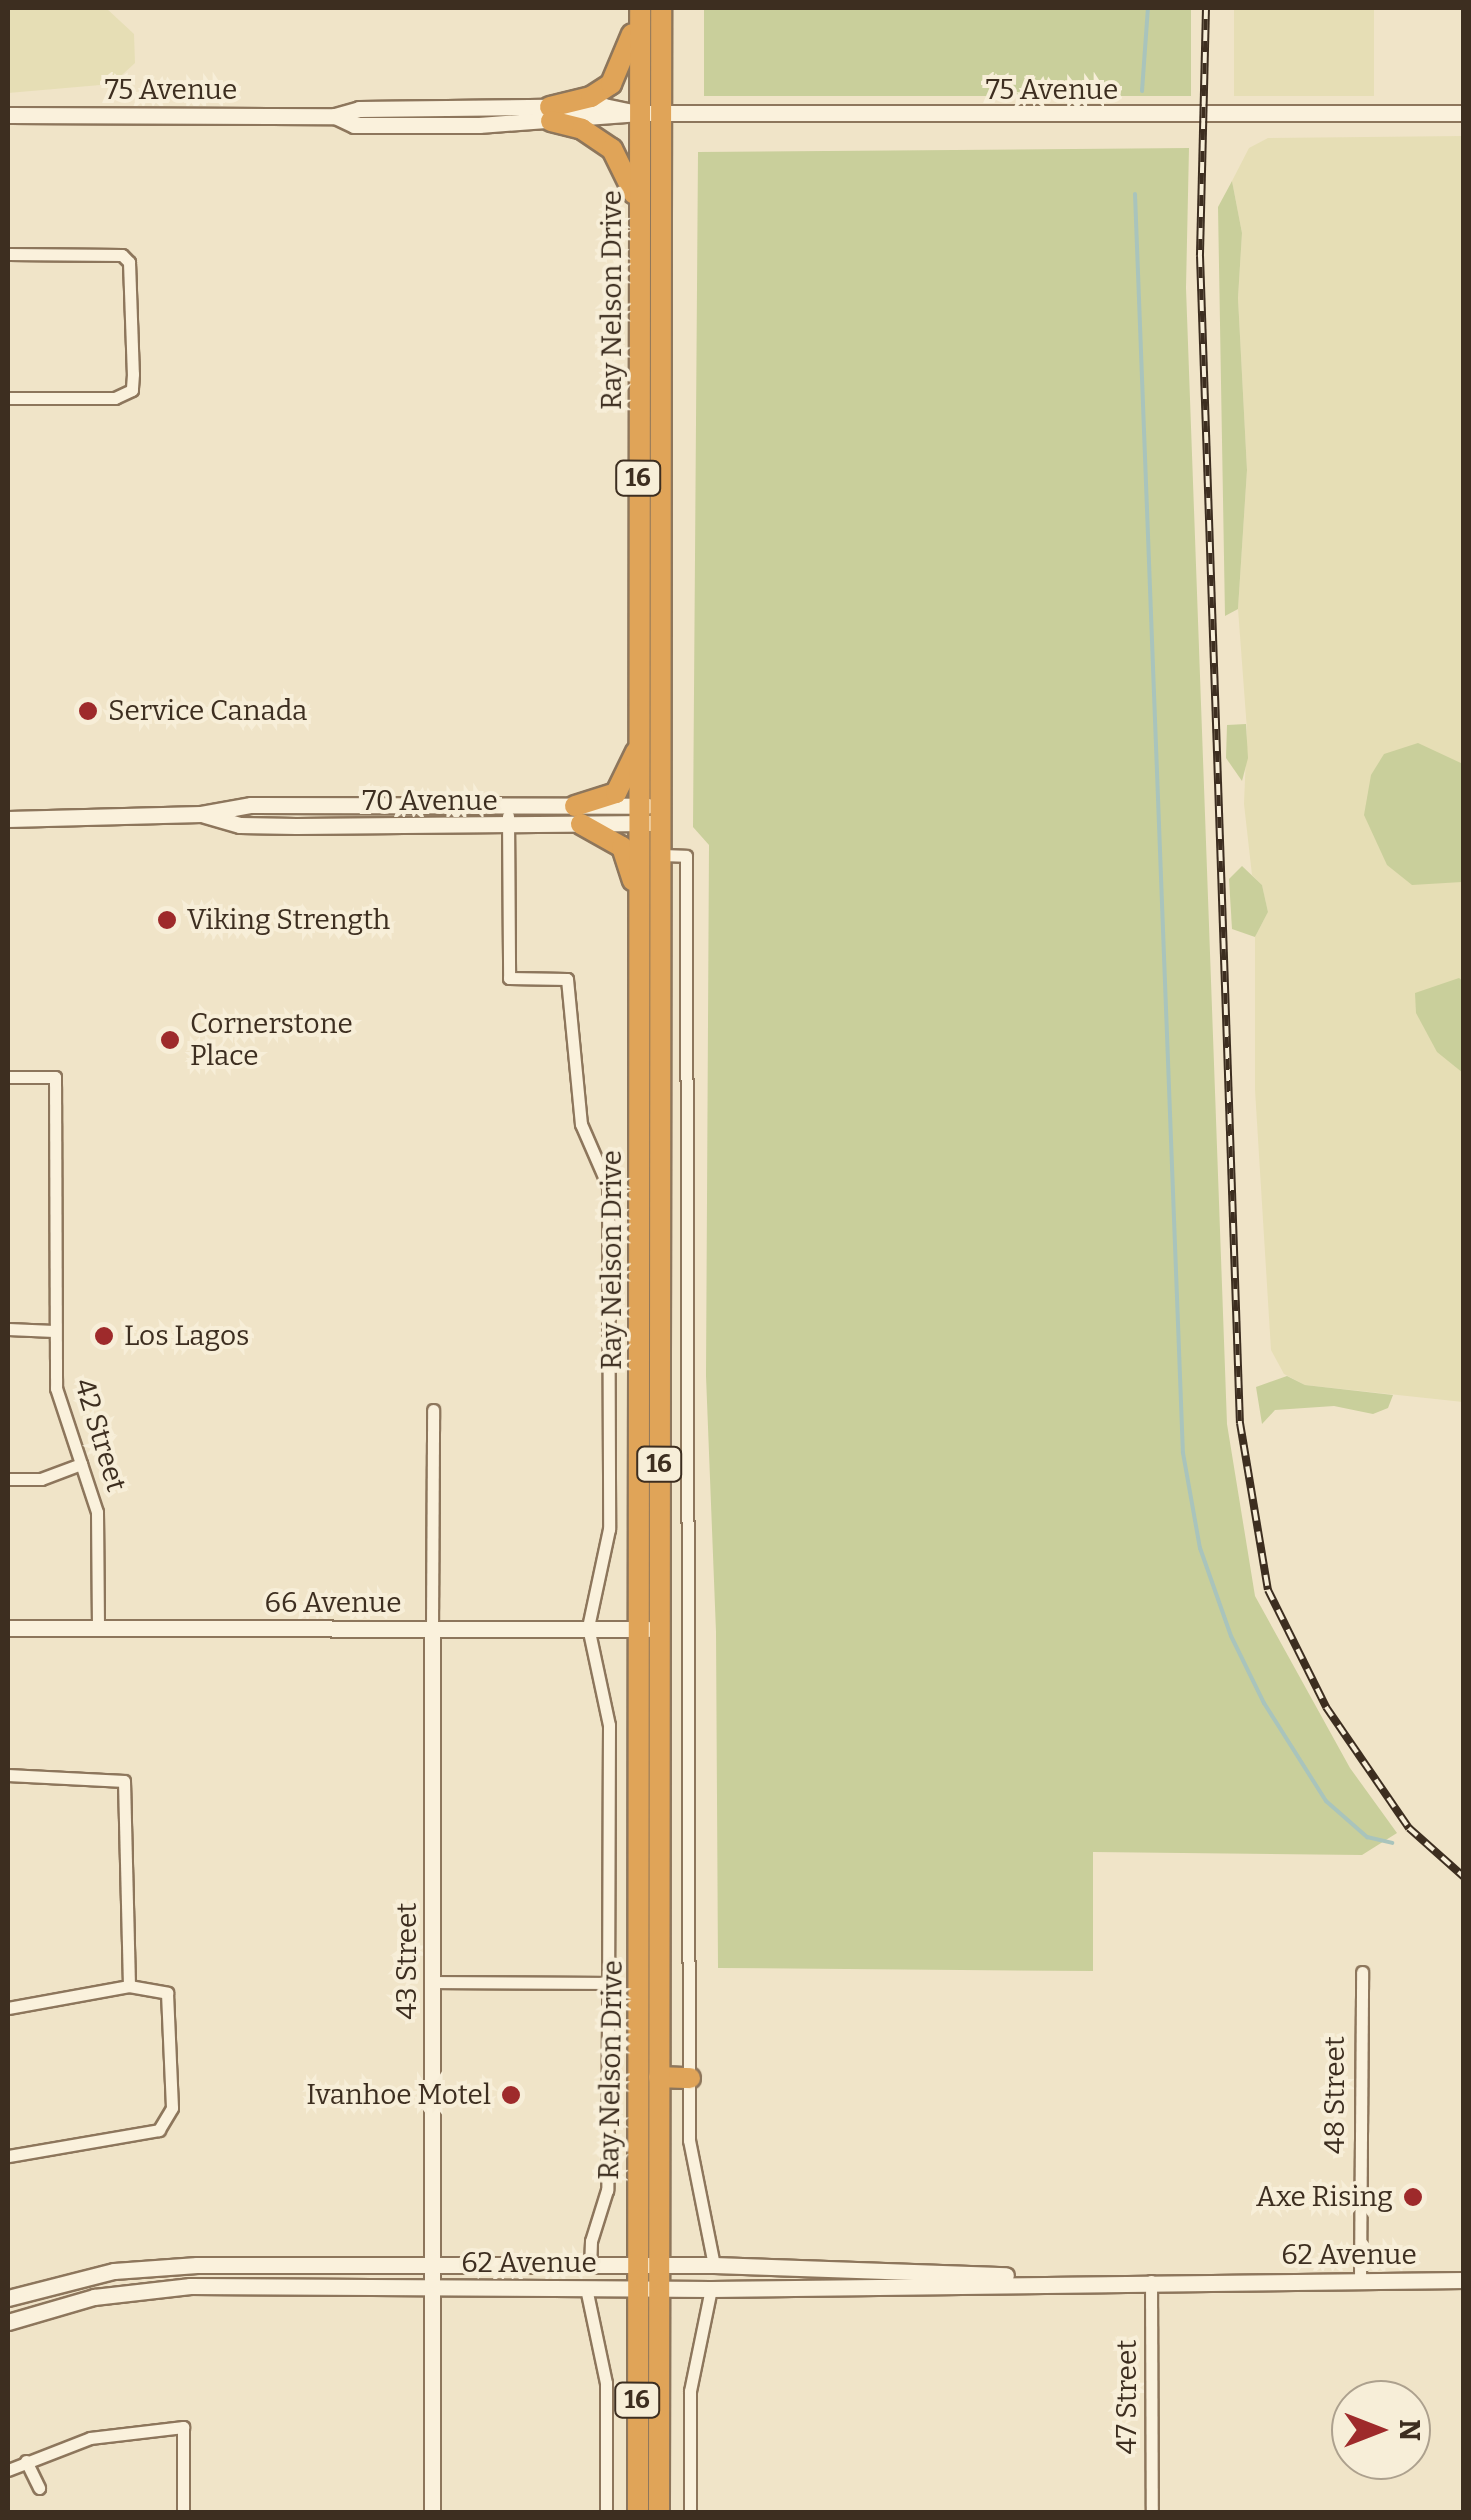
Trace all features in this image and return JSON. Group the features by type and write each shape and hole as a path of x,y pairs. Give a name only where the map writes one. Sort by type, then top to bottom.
{"highway":[{"name":"Ray Nelson Drive","path":"639,8 650,114 650,815 640,907 658,2078 659,2512"},
{"path":"551,114 612,84 627,59 639,8"},
{"name":"Ray Nelson Drive","path":"638,2512 636,2266 650,1629 660,855 640,741 640,215 660,8"},
{"path":"551,114 612,148 640,215"},
{"path":"640,741 616,793 578,815 622,847 640,907"},
{"path":"658,2078 690,2078"}],"main road":[{"name":"75 Avenue","path":"8,115 334,116 363,109 551,114 604,106 650,114 1464,113"},
{"name":"70 Avenue","path":"8,818 201,814 251,806 508,807 578,815 650,815"},
{"name":"70 Avenue","path":"201,814 240,825 508,826 578,815"},
{"name":"66 Avenue","path":"8,1628 650,1629"},
{"name":"43 Street","path":"432,1628 432,2512"},
{"name":"62 Avenue","path":"8,2298 83,2277 161,2266 714,2265 938,2270 1055,2280"},
{"name":"62 Avenue","path":"8,2322 150,2289 711,2289 1055,2280 1464,2280"}],"street":[{"path":"8,254 122,255 129,262 133,374 124,396 8,398"},
{"path":"508,807 509,978 567,979 581,1124 608,1186 609,1529 588,1627 590,1658 608,1712 607,2190 591,2241 590,2267"},
{"path":"660,855 686,856 684,1482 692,1601 690,2078 692,2170 714,2265"},
{"name":"42 Street","path":"8,1076 55,1077 56,1388 97,1512 98,1627"},
{"path":"8,1329 54,1330"},
{"name":"43 Street","path":"432,1628 433,1410"},
{"path":"8,1479 40,1480 82,1464"},
{"path":"8,1775 124,1781 129,1986"},
{"name":"48 Street","path":"1360,2280 1362,1972"},
{"path":"432,1982 608,1983"},
{"path":"8,2008 129,1986 160,1988 172,2002 172,2108 158,2130 8,2156"},
{"name":"47 Street","path":"1151,2281 1152,2512"},
{"path":"586,2288 606,2384 606,2512"},
{"path":"690,2512 690,2391 711,2289"},
{"path":"8,2470 90,2438 183,2427 183,2512"},
{"path":"26,2460 39,2488"}],"shaded area":[{"path":"8,8 106,8 134,34 135,63 112,84 8,93"},
{"path":"1234,8 1374,8 1374,96 1234,96"},
{"path":"1463,136 1463,1402 1305,1385 1284,1374 1271,1350 1255,1090 1255,937 1268,912 1262,885 1252,875 1244,804 1247,730 1238,609 1247,470 1238,298 1242,233 1232,181 1249,148 1268,138"}],"green space":[{"path":"704,8 1191,8 1191,96 704,96"},
{"path":"1189,148 1186,288 1227,1424 1255,1596 1350,1768 1397,1833 1362,1855 1093,1852 1093,1971 718,1968 716,1632 706,1376 709,845 693,827 698,152"},
{"path":"1232,181 1242,233 1238,298 1247,470 1238,609 1225,616 1218,207"},
{"path":"1246,724 1248,758 1242,781 1226,758 1227,725"},
{"path":"1418,743 1463,764 1462,882 1412,885 1387,865 1364,815 1371,775 1384,754"},
{"path":"1242,866 1262,885 1268,912 1255,937 1232,929 1229,879"},
{"path":"1459,978 1464,982 1463,1073 1437,1052 1416,1013 1415,993"},
{"path":"1287,1376 1305,1385 1393,1395 1388,1408 1373,1414 1334,1406 1275,1410 1262,1424 1256,1387"}],"waterway":[{"path":"1142,91 1148,8"},
{"path":"1135,194 1183,1453 1200,1548 1231,1636 1264,1703 1326,1801 1367,1837 1392,1843"}],"railway":[{"path":"1206,8 1200,256 1240,1423 1268,1590 1326,1707 1409,1828 1464,1877"}],"place":[{"name":"Service Canada","path":"88,711"},
{"name":"Viking Strength","path":"167,920"},
{"name":"Cornerstone Place","path":"170,1040"},
{"name":"Los Lagos","path":"104,1336"},
{"name":"Ivanhoe Motel","path":"511,2095"},
{"name":"Axe Rising","path":"1413,2197"}]}
